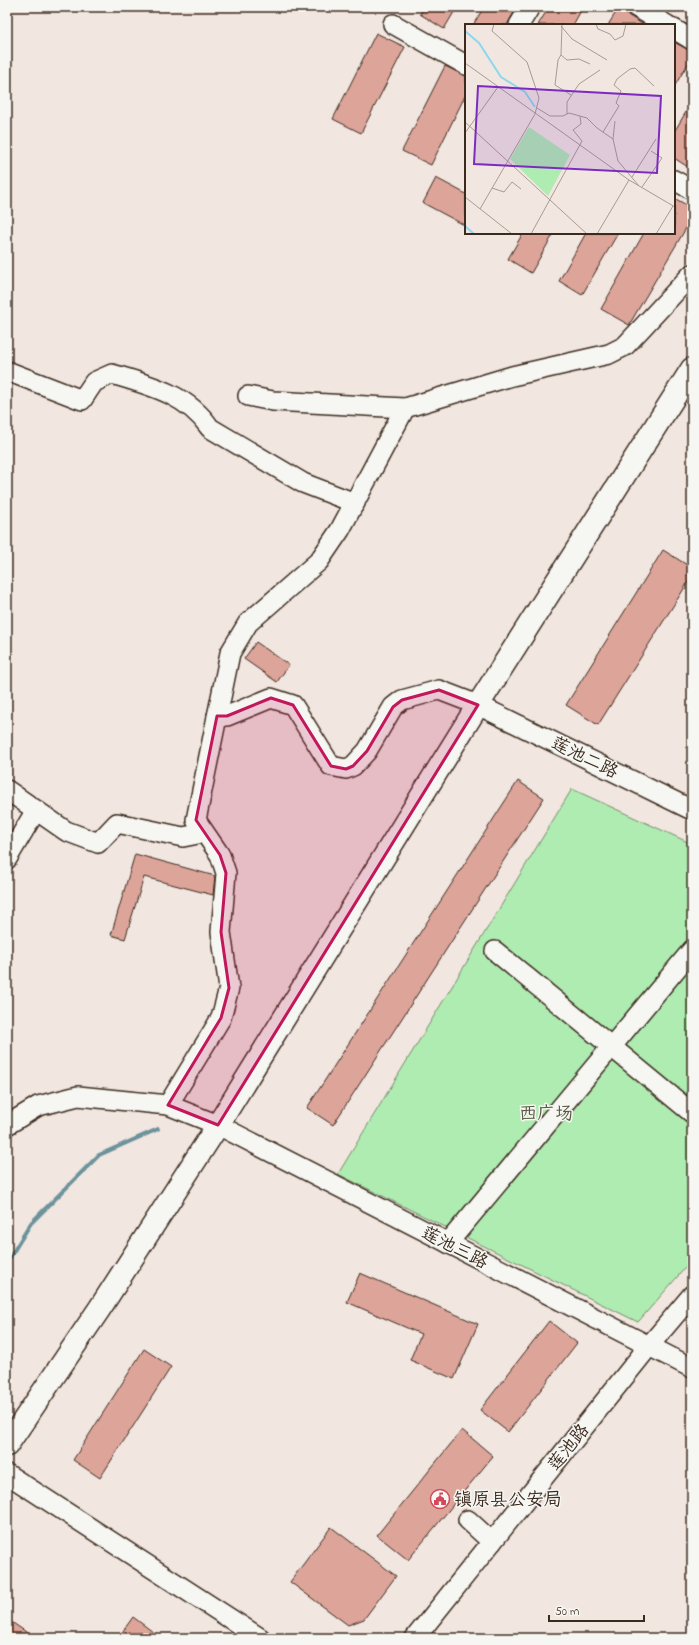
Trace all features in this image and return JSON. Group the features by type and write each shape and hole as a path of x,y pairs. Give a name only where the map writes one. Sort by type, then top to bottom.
{"main road":[{"path":"7,1446 100,1308 218,1125 478,705 692,369"}],"street":[{"path":"520,24 530,7"},
{"path":"636,7 664,24"},
{"path":"393,24 465,64"},
{"path":"675,30 692,40"},
{"path":"675,181 692,190"},
{"path":"248,396 273,401 405,408 512,376 609,354 625,346 692,274"},
{"path":"7,372 82,400 94,382 112,374 164,390 200,414 210,428 216,432 303,483 355,503"},
{"path":"168,1105 221,1018 229,988 221,932 226,873 220,855 203,833 196,820 230,653 248,623 318,561 340,530 405,408"},
{"name":"莲池二路","path":"217,716 227,716 271,698 293,705 330,766 346,769 353,766 366,751 393,707 402,700 439,690 478,705 692,810"},
{"path":"7,790 66,831 98,843 117,823 183,837 203,833"},
{"path":"7,859 36,810"},
{"path":"495,950 692,1114"},
{"path":"448,1243 692,950"},
{"name":"莲池三路","path":"7,1125 38,1106 78,1096 168,1105 218,1125 692,1368"},
{"name":"莲池路","path":"415,1638 649,1346 692,1296"},
{"path":"7,1474 260,1638"},
{"path":"468,1520 492,1542"}],"highlighted area":[{"path":"439,690 478,705 218,1125 168,1105 221,1018 229,988 221,932 226,873 220,855 196,820 217,716 227,716 271,698 293,705 331,766 346,769 353,766 367,751 393,707 402,700"}],"green space":[{"name":"西广场","path":"572,789 692,844 692,1260 638,1322 338,1174"}],"building":[{"path":"424,7 457,7 444,29 420,14"},
{"path":"484,7 517,7 508,24 474,24"},
{"path":"549,7 583,7 574,24 539,24"},
{"path":"618,9 642,24 609,24"},
{"path":"376,33 405,47 361,133 333,119"},
{"path":"675,42 692,51 692,57 675,85"},
{"path":"445,66 465,76 465,96 431,165 402,151"},
{"path":"692,102 692,160 688,167 675,159 675,130"},
{"path":"436,178 465,193 465,225 423,203"},
{"path":"675,199 692,208 692,218 629,325 601,309 643,234 675,234"},
{"path":"522,234 553,234 531,273 508,259"},
{"path":"585,234 617,234 582,295 559,281"},
{"path":"663,550 692,568 692,576 598,725 566,705"},
{"path":"256,642 289,665 277,682 244,659"},
{"path":"518,781 544,798 333,1125 307,1108"},
{"path":"135,854 215,876 213,895 144,877 125,939 111,935"},
{"path":"360,1273 478,1324 454,1379 410,1360 421,1334 347,1302"},
{"path":"549,1321 577,1343 508,1432 480,1410"},
{"path":"144,1349 171,1367 100,1478 73,1460"},
{"path":"462,1430 493,1456 408,1560 377,1535"},
{"path":"331,1527 396,1576 364,1619 348,1625 290,1582"},
{"path":"133,1617 161,1638 118,1638"},
{"path":"7,1619 35,1638 7,1638"}],"waterway":[{"path":"7,1262 31,1223 99,1155 158,1129"}],"place":[{"name":"镇原县公安局","path":"440,1499"}]}
